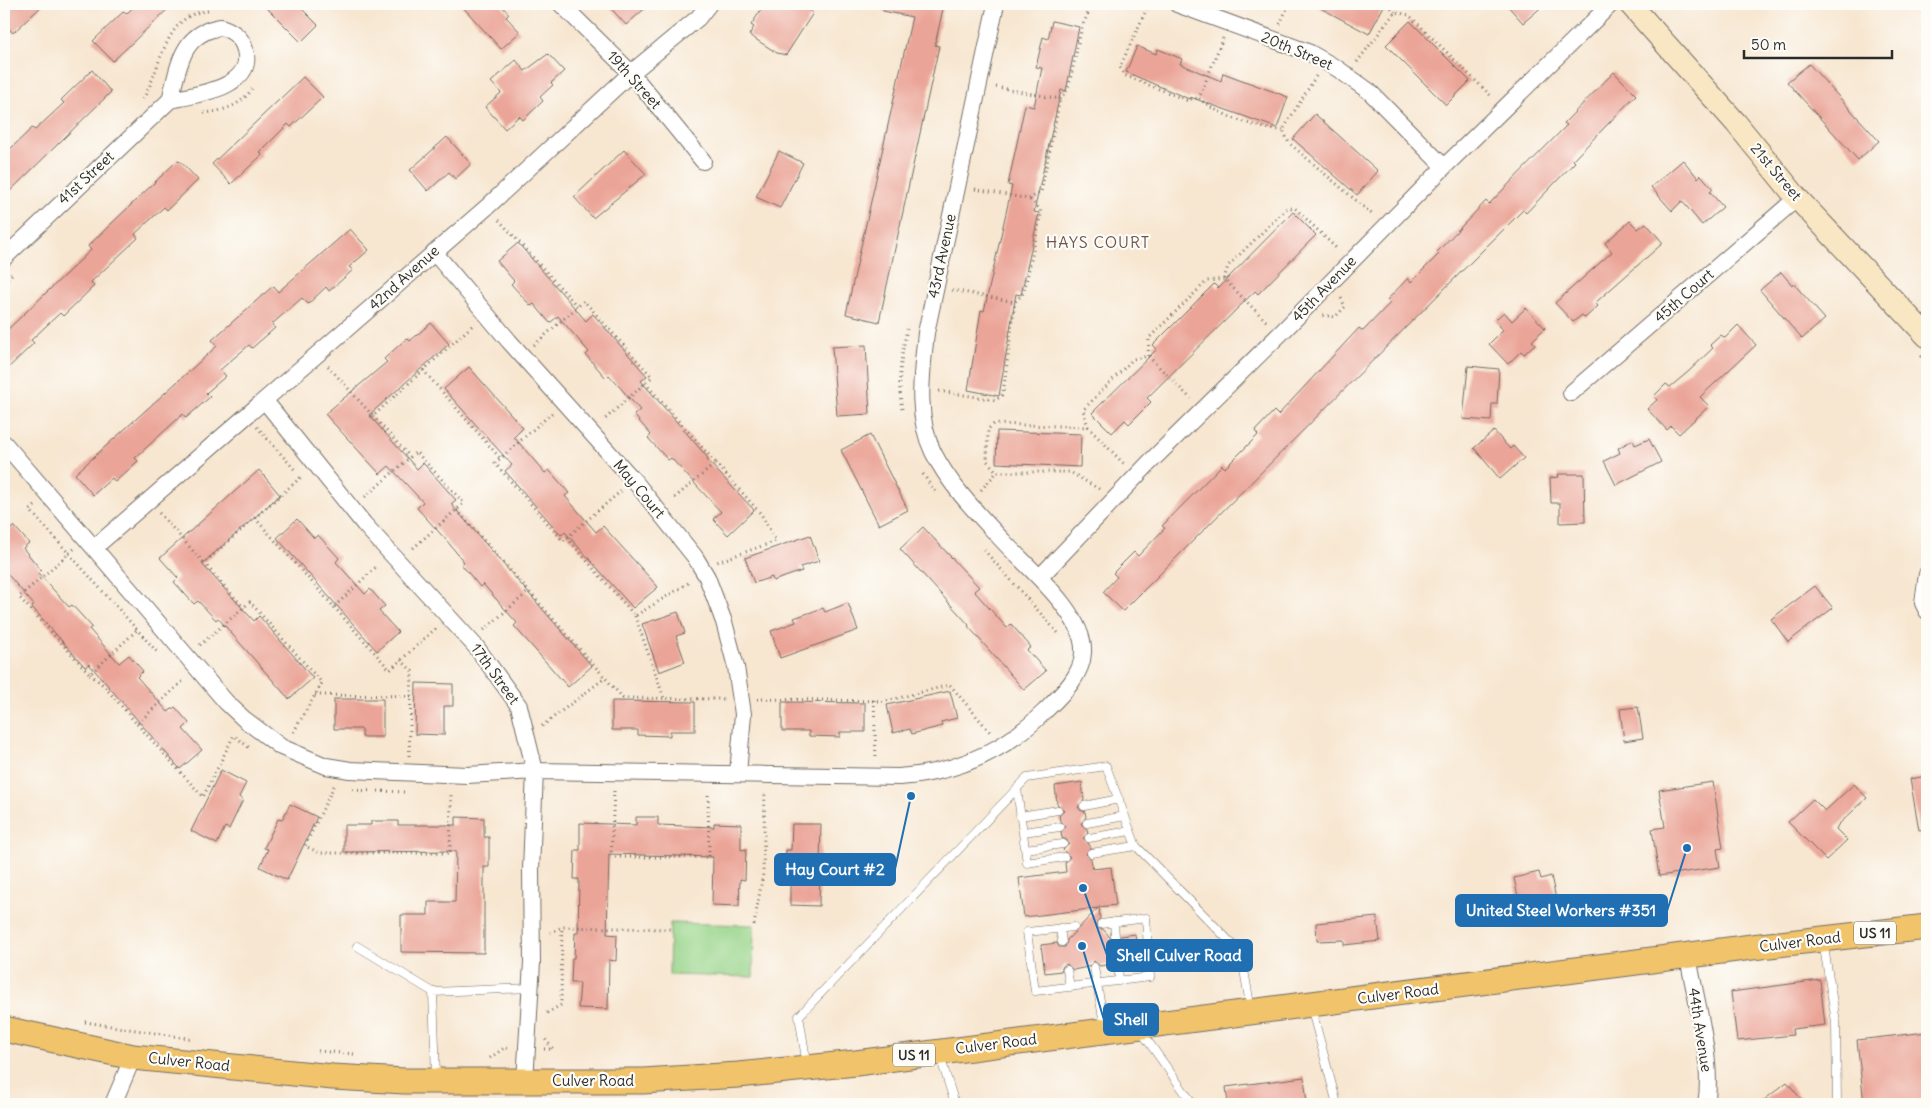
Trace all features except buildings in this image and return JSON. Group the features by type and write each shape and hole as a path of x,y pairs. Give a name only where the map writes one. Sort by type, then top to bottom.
{"main road":[{"name":"Culver Road","path":"4,1029 133,1057 333,1077 525,1082 643,1081 808,1068 1927,927"}],"street":[{"name":"19th Street","path":"561,4 631,73 703,161"},
{"name":"42nd Avenue","path":"94,548 487,207 631,73 698,18 709,4"},
{"name":"43rd Avenue","path":"4,443 149,615 244,719 284,749 326,766 350,770 467,775 535,771 738,774 876,768 922,775 945,770 990,753 1029,727 1062,694 1075,676 1083,653 1078,630 1040,577 1005,543 966,500 944,472 932,450 925,427 921,388 926,333 996,4"},
{"name":"20th Street","path":"1176,4 1310,53 1325,62 1370,92 1444,167"},
{"name":"45th Avenue","path":"1040,577 1136,476 1280,335 1503,108 1611,4"},
{"name":"21st Street","path":"1630,4 1736,123 1797,198 1927,336"},
{"path":"221,27 238,35 244,44 247,55 245,67 238,76 228,84 210,92 170,100 182,57 191,40 202,32 221,27"},
{"name":"41st Street","path":"4,258 170,100"},
{"name":"45th Court","path":"1571,393 1797,198"},
{"name":"May Court","path":"434,252 486,314 633,480 695,557 705,573 717,599 736,667 743,714 738,774"},
{"name":"17th Street","path":"265,401 351,508 471,641 519,706 535,771 531,870 530,988 525,1082"},
{"path":"1927,574 1923,603 1927,611"},
{"name":"44th Avenue","path":"1688,956 1706,1063 1709,1088 1706,1104"},
{"path":"113,1104 133,1057"}],"lane":[{"path":"808,1068 800,1016 1027,778 1106,766 1136,846 1241,953 1251,1012"},
{"path":"1017,789 1028,863 1064,857"},
{"path":"1084,806 1119,799"},
{"path":"1020,816 1058,810"},
{"path":"1087,823 1125,816"},
{"path":"1023,832 1060,827"},
{"path":"1088,838 1130,831"},
{"path":"1026,849 1063,844"},
{"path":"1091,853 1136,846"},
{"path":"1074,927 1027,932 1035,991 1150,977 1146,918 1101,924"},
{"path":"1114,922 1115,936"},
{"path":"1060,928 1062,942"},
{"path":"1823,939 1836,1022 1837,1104"},
{"path":"357,946 433,992 530,988"},
{"path":"1149,958 1241,953"},
{"path":"1118,963 1119,980"},
{"path":"1094,967 1106,1030"},
{"path":"1067,970 1070,987"},
{"path":"433,992 436,1080"},
{"path":"1310,1004 1337,1104"},
{"path":"1138,1026 1193,1104"},
{"path":"939,1052 955,1104"}],"path":[{"path":"1029,199 1041,192 1060,99 1068,89 1082,27 1092,4"},
{"path":"1149,4 1120,67 1124,75 1186,100 1199,98"},
{"path":"1280,24 1289,4"},
{"path":"1388,4 1395,12 1409,15 1503,108"},
{"path":"1356,64 1395,12"},
{"path":"1199,98 1228,23"},
{"path":"1283,130 1325,62"},
{"path":"978,84 1060,99"},
{"path":"1199,98 1208,108 1270,130 1283,130"},
{"path":"1283,130 1289,143 1386,226"},
{"path":"898,386 996,400 1003,394 1015,302 1024,292 1041,214 1040,210 1029,199 956,185"},
{"path":"1224,279 1228,266 1287,208 1295,208 1350,262"},
{"path":"1224,279 1280,335"},
{"path":"1202,410 1148,356 1149,338 1207,281 1224,279"},
{"path":"935,286 1015,302"},
{"path":"531,347 584,301 652,377 600,424"},
{"path":"373,416 486,314"},
{"path":"903,414 898,386 901,358 909,320"},
{"path":"318,355 410,457"},
{"path":"1136,476 1088,427 1083,410 1133,360 1148,356"},
{"path":"423,370 500,458"},
{"path":"636,616 714,567 712,563 776,541 762,514 645,383"},
{"path":"564,402 495,463 563,541 633,480"},
{"path":"247,416 308,484"},
{"path":"1088,427 994,424 988,430 988,461 997,472 1070,472 1115,498"},
{"path":"351,508 416,452 464,503 387,572 373,558"},
{"path":"669,503 716,463"},
{"path":"920,467 937,495"},
{"path":"204,562 302,477"},
{"path":"47,495 30,510 161,657"},
{"path":"149,502 244,608"},
{"path":"456,510 623,698 886,700 950,686 990,732"},
{"path":"255,518 390,670 436,628"},
{"path":"567,538 636,616 664,698"},
{"path":"981,546 1059,634"},
{"path":"334,607 379,564"},
{"path":"471,641 529,591"},
{"path":"189,688 173,670 250,602 322,683 284,749"},
{"path":"430,621 441,634"},
{"path":"349,789 409,792 412,671 401,660"},
{"path":"90,674 103,685 203,797 234,735"},
{"path":"527,738 605,678"},
{"path":"137,724 183,681"},
{"path":"316,695 411,696"},
{"path":"874,700 876,768"},
{"path":"984,735 997,727"},
{"path":"227,728 257,753"},
{"path":"866,760 876,768"},
{"path":"876,768 885,760"},
{"path":"327,784 341,787"},
{"path":"334,786 305,846 320,853 450,853 451,792"},
{"path":"604,791 624,791"},
{"path":"614,791 611,857 708,857 708,792"},
{"path":"443,792 461,792"},
{"path":"698,792 717,792"},
{"path":"756,792 775,793"},
{"path":"754,925 763,874 765,792"},
{"path":"544,933 562,927 670,929"},
{"path":"543,1017 561,1005 562,927"},
{"path":"79,1021 138,1032 195,1039"},
{"path":"485,1060 504,1048 553,1048 544,1038 543,1031"},
{"path":"311,1051 360,1054"}],"green space":[{"path":"670,923 754,925 753,977 669,975"}],"place":[{"name":"Hay Court #2","path":"911,796"},
{"name":"United Steel Workers #351","path":"1687,848"},
{"name":"Shell Culver Road","path":"1083,888"},
{"name":"Shell","path":"1082,946"}],"district":[{"name":"HAYS COURT","path":"1098,242"}]}
